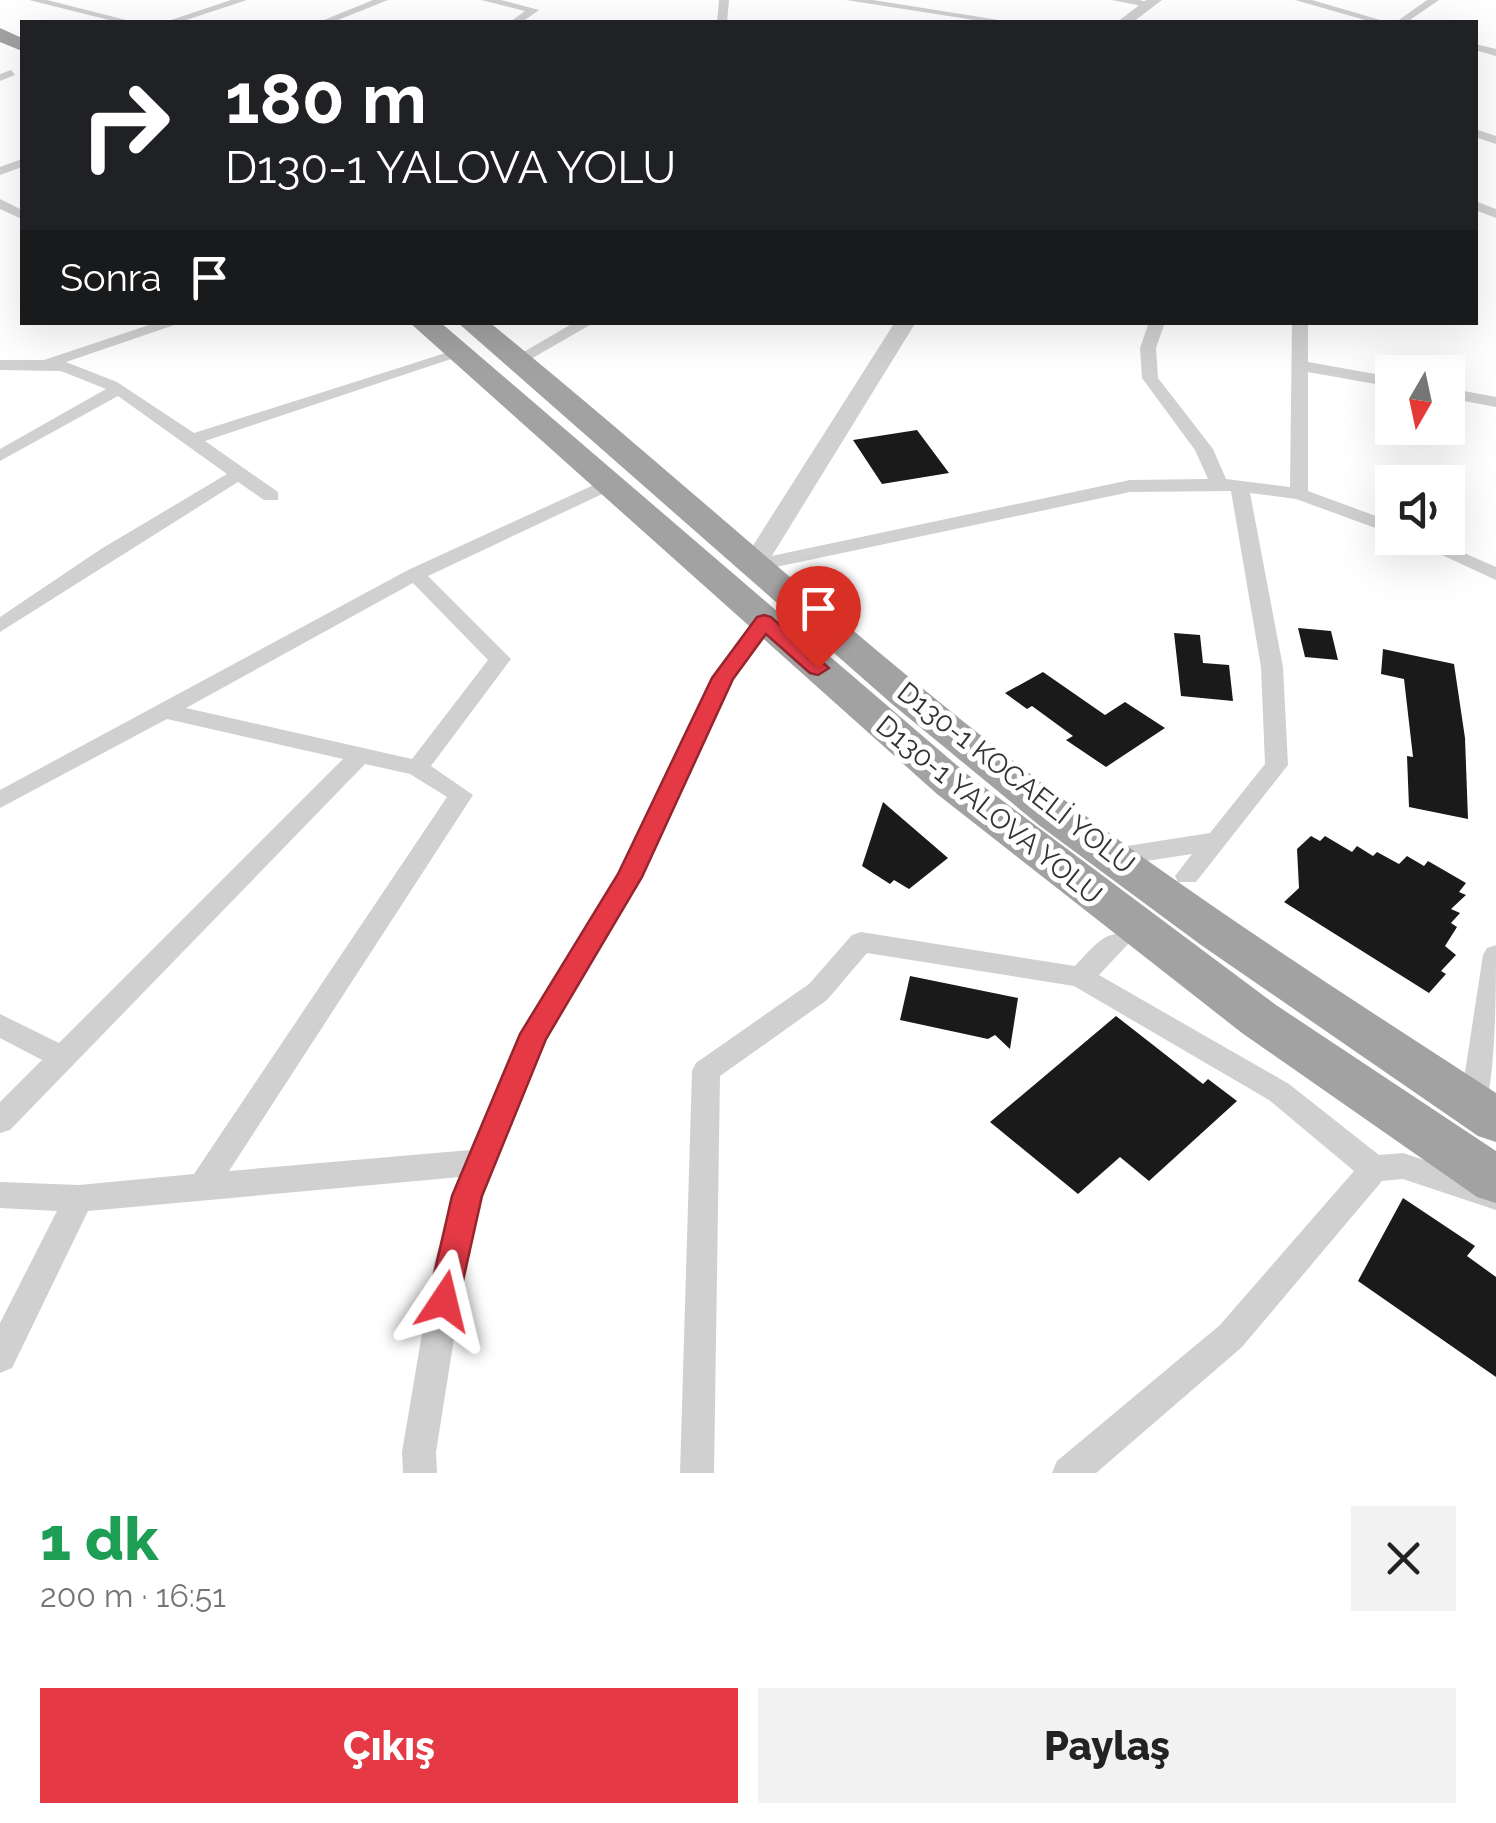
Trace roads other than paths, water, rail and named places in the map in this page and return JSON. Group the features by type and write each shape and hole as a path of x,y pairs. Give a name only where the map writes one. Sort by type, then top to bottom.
{"highway":[{"name":"D130-1 YALOVA YOLU","path":"431,325 465,338 609,484 952,784 1138,930 1496,1180"},
{"name":"D130-1 KOCAELİ YOLU","path":"465,338 518,360 753,566 1054,814 1313,999 1485,1113"}],"street":[{"path":"34,0 118,20"},
{"path":"177,20 242,0"},
{"path":"329,20 383,0"},
{"path":"486,0 534,10"},
{"path":"518,20 548,0"},
{"path":"851,0 993,20"},
{"path":"922,20 954,0"},
{"path":"1117,0 1151,2"},
{"path":"1300,0 1375,20"},
{"path":"1404,20 1434,0"},
{"path":"1127,20 1151,2"},
{"path":"84,13 103,6"},
{"path":"193,15 214,20"},
{"path":"40,366 167,325"},
{"path":"518,360 582,325"},
{"path":"753,566 904,325"},
{"path":"1156,325 1148,348 1150,378 1229,485 1272,667 1277,764 1187,876"},
{"path":"1299,494 1300,325"},
{"path":"190,440 465,338"},
{"path":"1298,364 1375,379"},
{"path":"0,365 63,366 92,376 145,407 237,476 271,496"},
{"path":"0,456 115,390"},
{"path":"1465,396 1496,402"},
{"path":"0,626 108,553 237,476"},
{"path":"0,800 415,574 609,484"},
{"path":"753,566 1130,486 1229,485 1299,494 1375,522"},
{"path":"1453,555 1496,574"},
{"path":"415,574 500,659 416,768"},
{"path":"420,1473 450,1263 480,1162 534,1034 629,877 723,678 764,622"},
{"path":"165,710 416,768 461,795 202,1186"},
{"path":"0,1121 360,755"},
{"path":"1114,857 1216,841"},
{"path":"697,1473 706,1070 818,992 861,942 1080,977 1279,1092 1374,1169"},
{"path":"1080,977 1117,942"},
{"path":"1485,1113 1496,956"},
{"path":"0,1025 62,1058"},
{"path":"0,1195 79,1198 480,1162"},
{"path":"1069,1473 1231,1336 1374,1169 1402,1166 1496,1196"},
{"path":"0,1357 79,1198"}]}
